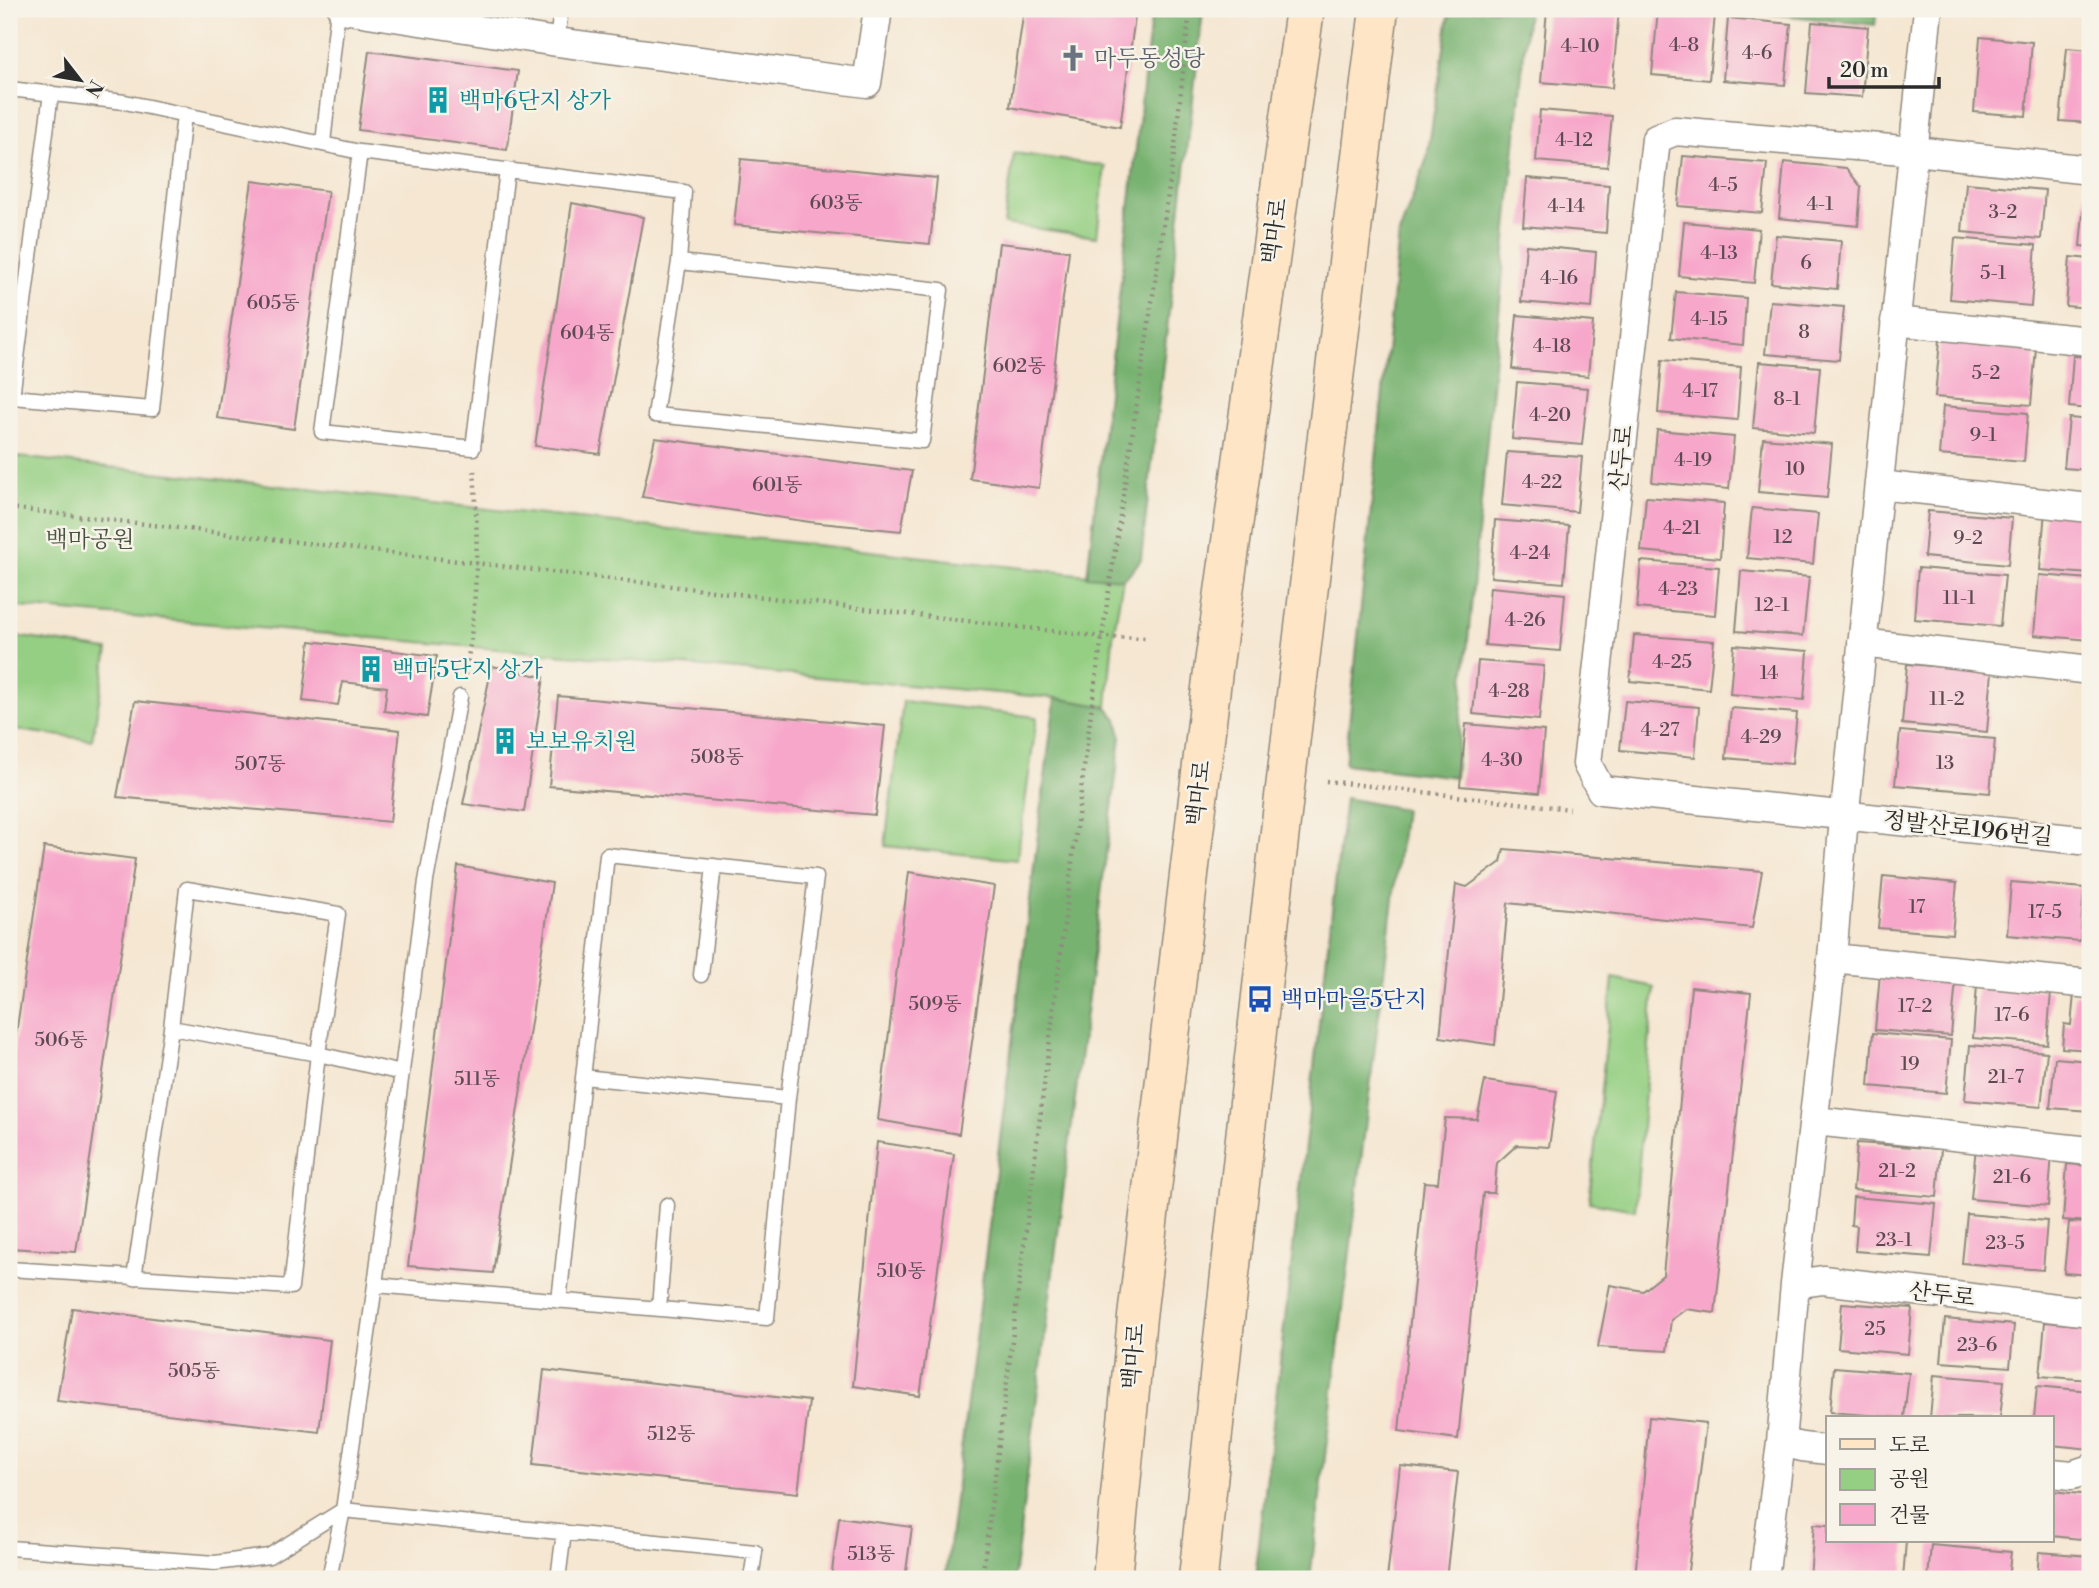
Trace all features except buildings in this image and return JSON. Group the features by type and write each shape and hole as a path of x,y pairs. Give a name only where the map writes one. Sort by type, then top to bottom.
{"main road":[{"name":"백마로","path":"1112,1579 1137,1317 1213,671 1305,9"},
{"path":"1198,1579 1294,701 1379,9"}],"street":[{"path":"340,9 557,42 867,83 878,9"},
{"path":"1764,1579 1815,1121 1928,9"},
{"name":"산두로","path":"1846,815 1601,790 1587,764 1656,139 1675,131 1915,150 2090,170"},
{"path":"1895,321 2090,341"},
{"path":"1879,485 2090,508"},
{"path":"1863,643 2090,670"},
{"name":"정발산로196번길","path":"1846,815 2090,841"},
{"path":"1832,958 2090,984"},
{"path":"1815,1121 2090,1151"},
{"name":"산두로","path":"1795,1284 1824,1280 2090,1312"},
{"path":"1781,1442 1826,1450"}],"lane":[{"path":"323,144 340,9"},
{"path":"557,42 561,9"},
{"path":"9,89 125,102 360,152 684,192 679,262 655,415 922,441 941,290 679,262"},
{"path":"51,93 12,397 152,409 184,114"},
{"path":"360,152 322,432 473,449 507,170"},
{"path":"329,1579 343,1510 375,1285 426,881 460,697"},
{"path":"375,1285 767,1318 788,1098 816,877 607,855 559,1300"},
{"path":"701,975 714,866"},
{"path":"9,1269 134,1278 291,1287 318,1054 338,914 187,889 171,1027 134,1278"},
{"path":"171,1027 318,1054 402,1073"},
{"path":"583,1077 788,1098"},
{"path":"659,1309 667,1205"},
{"path":"9,1548 215,1563 269,1556 343,1510 755,1552 751,1579"},
{"path":"558,1579 564,1532"}],"path":[{"path":"982,1579 1092,704 1174,154 1190,9"},
{"path":"460,697 470,648 475,563 477,508 473,449"},
{"path":"9,508 1103,637 1149,638"},
{"path":"1326,781 1570,809"}],"green space":[{"path":"1152,9 1203,11 1141,559 1123,579 1087,576"},
{"path":"1450,9 1528,9 1455,777 1345,764 1399,234 1427,158"},
{"path":"1723,9 1877,9 1875,25"},
{"path":"1014,153 1105,166 1097,237 1004,224"},
{"name":"백마공원","path":"9,456 1123,579 1113,637 1107,707 1055,698 9,606"},
{"path":"9,635 108,650 92,740 9,729"},
{"path":"1055,698 1107,707 1117,719 1121,737 1014,1579 945,1579"},
{"path":"903,701 1037,717 1017,860 885,846"},
{"path":"1345,798 1404,809 1310,1579 1255,1579"},
{"path":"1613,978 1654,987 1635,1210 1589,1202"}],"place":[{"name":"마두동성당","path":"1073,58"},
{"name":"백마6단지 상가","path":"438,100"},
{"name":"백마5단지 상가","path":"371,669"},
{"name":"보보유치원","path":"505,741"},
{"name":"백마마을5단지","path":"1260,999"}]}
